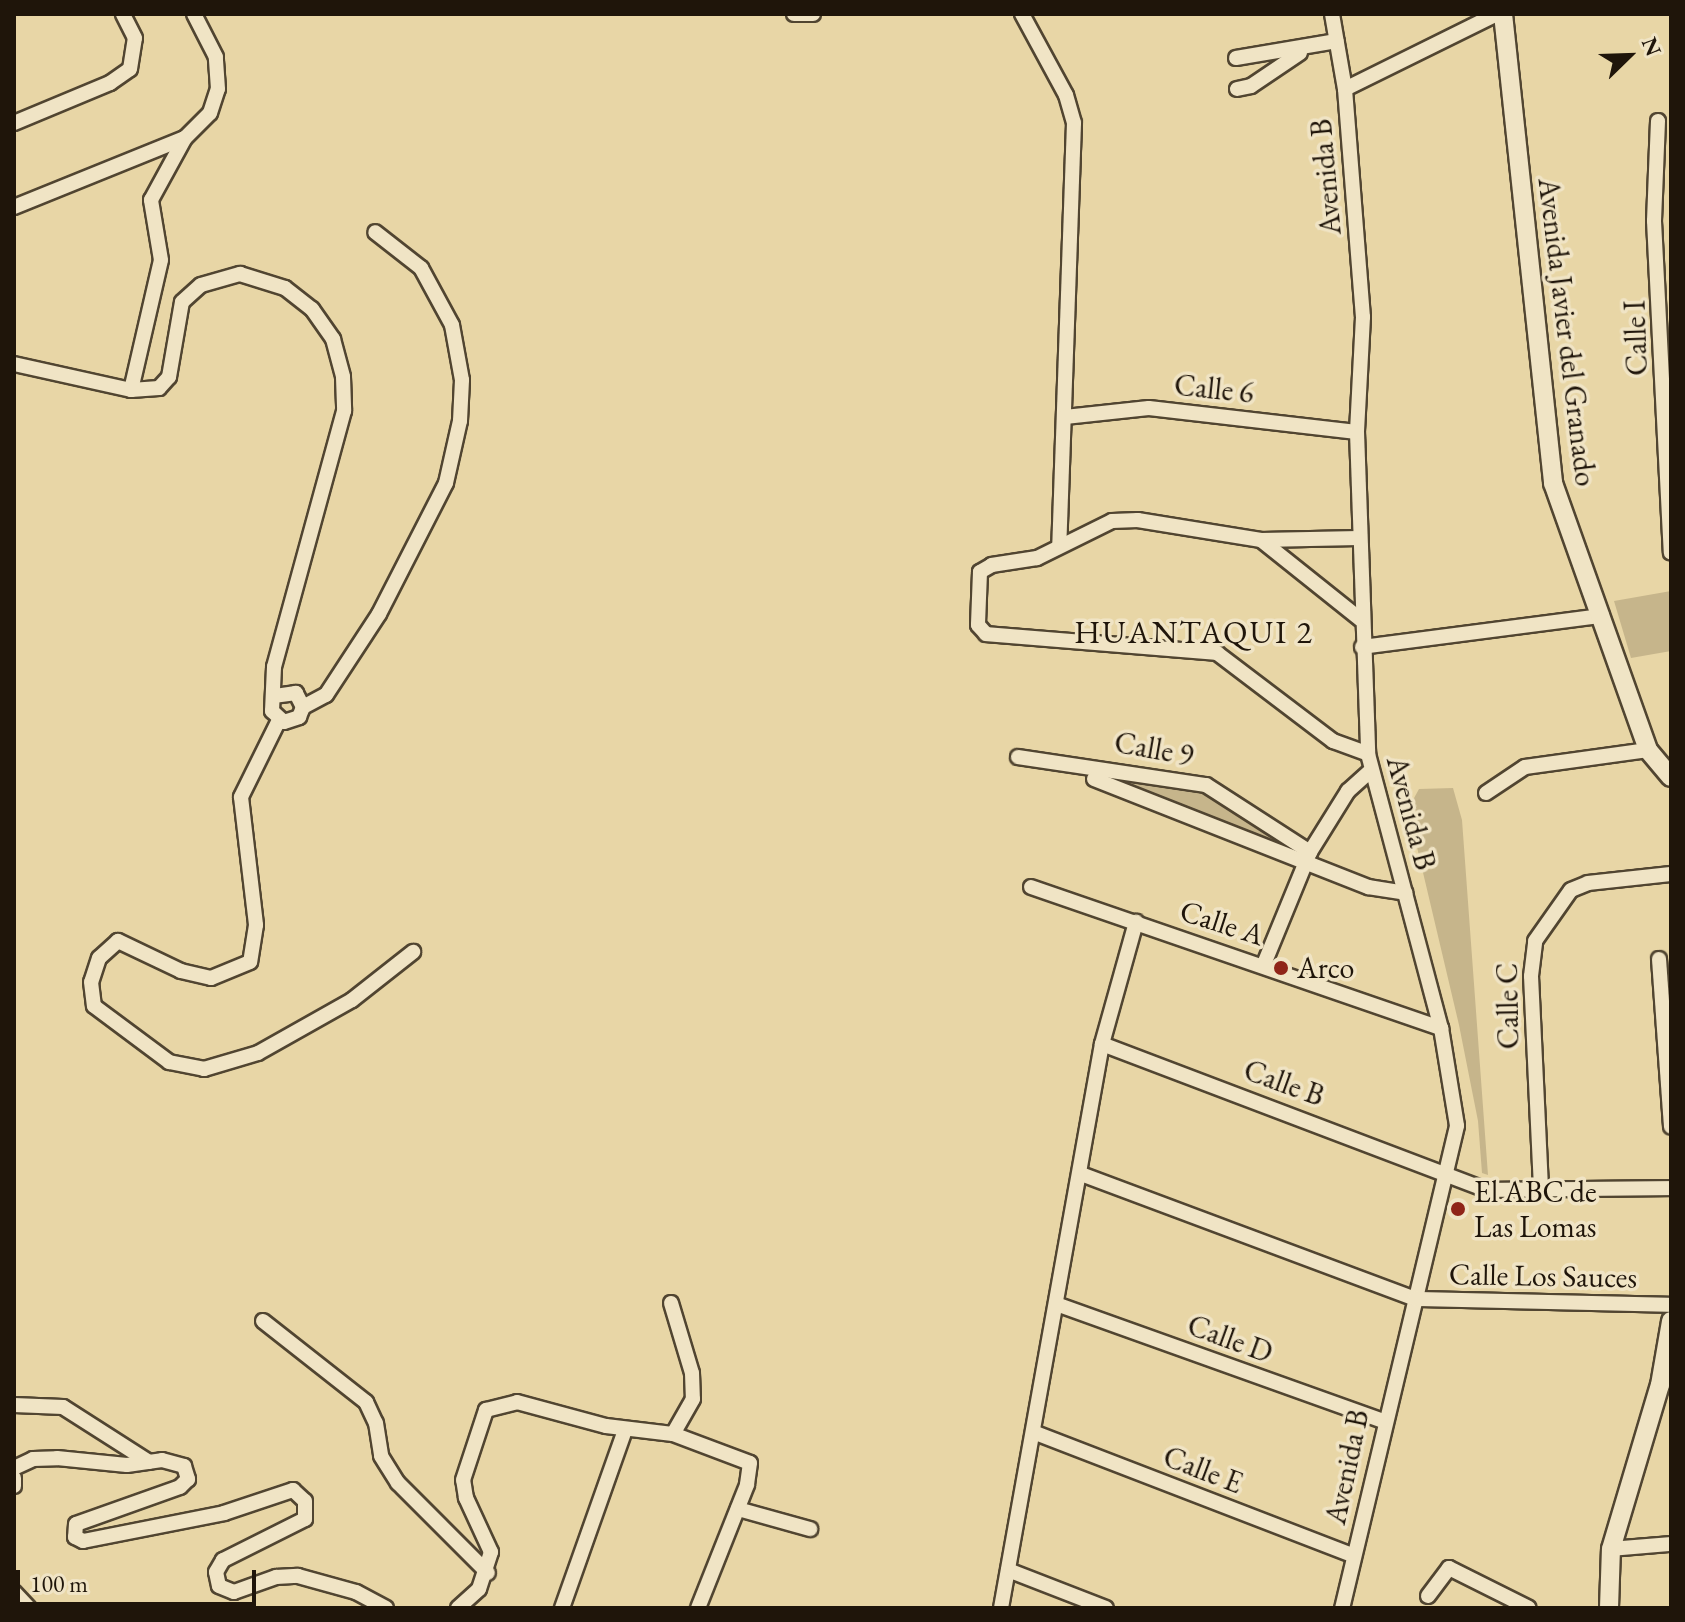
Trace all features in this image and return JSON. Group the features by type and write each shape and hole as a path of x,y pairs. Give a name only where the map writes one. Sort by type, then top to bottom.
{"street":[{"path":"14,123 110,83 130,69 135,38 123,14"},
{"path":"131,390 161,260 151,200 185,138 210,113 218,89 216,57 194,14"},
{"path":"794,14 813,14"},
{"path":"1022,14 1073,111 1059,546"},
{"name":"Avenida B","path":"1332,14 1345,89 1363,317 1357,432 1360,619 1368,754 1441,1028 1457,1126 1383,1421 1342,1608"},
{"path":"1345,89 1500,14"},
{"name":"Avenida Javier del Granado","path":"1500,14 1549,466 1648,750 1671,777"},
{"path":"1236,58 1304,50 1337,41"},
{"path":"1237,89 1260,82 1304,50"},
{"name":"Calle I","path":"1658,121 1654,221 1671,553"},
{"path":"14,207 185,138"},
{"path":"279,720 294,721 303,707 326,695 379,614 446,483 460,421 462,380 452,325 421,268 375,232"},
{"path":"14,364 131,390 165,382 182,302 217,279 240,274 285,288 312,309 333,339 343,377 344,411 274,667 275,696 271,706 279,720"},
{"name":"Calle 6","path":"1065,417 1149,408 1357,432"},
{"path":"1359,538 1261,540 1138,520 1096,526 1037,558 992,565 980,572 978,625 986,634 1217,653 1333,741 1368,754"},
{"path":"1261,540 1360,619"},
{"path":"1362,647 1602,616"},
{"path":"275,696 296,693 303,707"},
{"path":"279,720 241,797 256,925 250,962 211,978 181,971 118,941 99,958 91,982 94,1006 169,1062 204,1069 271,1046 352,1000 413,952"},
{"path":"1486,793 1525,767 1648,750"},
{"name":"Calle 9","path":"1018,757 1206,785 1307,858"},
{"path":"1264,964 1307,858 1348,791 1371,770"},
{"path":"1094,779 1307,858 1368,887 1406,893"},
{"name":"Calle C","path":"1541,1188 1531,976 1535,941 1571,890 1588,883 1671,874"},
{"name":"Calle A","path":"1031,887 1264,964 1441,1028"},
{"path":"1001,1608 1059,1305 1102,1044 1136,922"},
{"path":"1659,959 1671,1127"},
{"name":"Calle B","path":"1102,1044 1447,1171 1487,1190 1671,1188"},
{"path":"1081,1174 1415,1299"},
{"name":"Calle Los Sauces","path":"1415,1299 1671,1305"},
{"path":"671,1303 692,1373 693,1399 673,1434"},
{"name":"Calle D","path":"1059,1305 1383,1421"},
{"path":"263,1321 366,1402 376,1423 381,1456 398,1483 488,1573"},
{"path":"1609,1608 1611,1549 1660,1385 1671,1321"},
{"path":"458,1608 479,1589 488,1573 489,1542 466,1498 463,1480 486,1410 517,1402 625,1430 673,1434 750,1463 738,1509 698,1608"},
{"path":"14,1405 63,1407 149,1462"},
{"path":"562,1608 625,1430"},
{"name":"Calle E","path":"1033,1432 1354,1556"},
{"path":"14,1468 33,1459 127,1465 175,1461 184,1466 188,1479 180,1487 82,1520 74,1528 75,1537 83,1541 224,1513 293,1490 305,1501 305,1519 223,1560 216,1572 219,1586 234,1592 276,1577 298,1576 356,1592 386,1608"},
{"path":"14,1478 14,1486"},
{"path":"738,1509 810,1529"},
{"path":"1611,1549 1671,1544"},
{"path":"1428,1596 1449,1568 1529,1608"},
{"path":"1008,1570 1106,1608"},
{"path":"14,1592 29,1608"}],"shaded area":[{"path":"1671,591 1671,651 1631,658 1614,601"},
{"path":"1098,775 1206,793 1296,851"},
{"path":"1453,788 1462,820 1488,1175 1482,1173 1478,1121 1459,1025 1408,809 1419,789"}],"place":[{"name":"Arco","path":"1281,968"},
{"name":"El ABC de Las Lomas","path":"1458,1209"}],"district":[{"name":"HUANTAQUI 2","path":"1194,632"}]}
